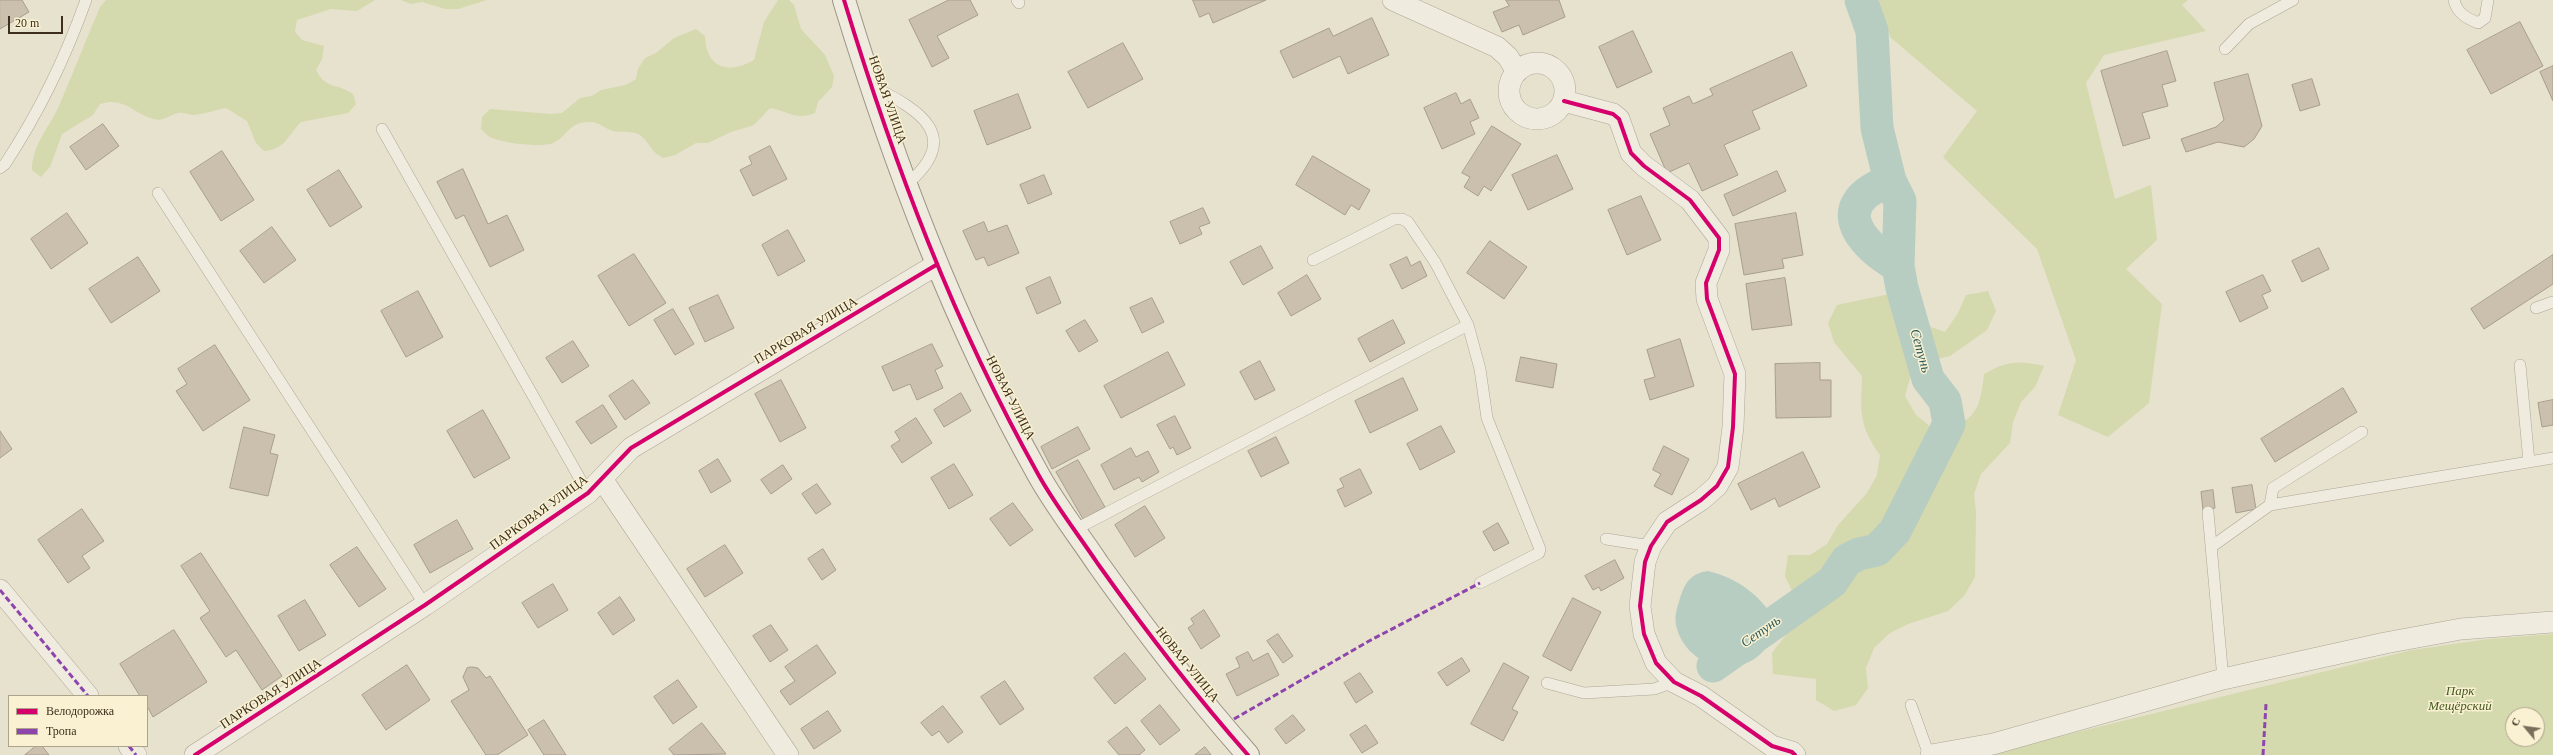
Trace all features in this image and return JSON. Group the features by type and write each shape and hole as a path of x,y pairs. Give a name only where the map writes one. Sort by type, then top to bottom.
{"street":[{"name":"НОВАЯ УЛИЦА","path":"844,0 870,84 936,265 1007,416 1039,476 1074,530 1144,628 1248,755"},
{"path":"1393,0 1497,47 1508,57 1517,72"},
{"path":"1537,63 1548,65 1557,70 1563,79 1566,90 1564,101 1558,111 1549,117 1538,120 1523,115 1512,103 1509,92 1511,81 1517,72 1526,65 1537,63"},
{"path":"1564,101 1613,114 1619,119 1631,153 1644,166 1690,200 1719,238 1719,250 1706,283 1707,299 1735,374 1733,427 1728,467 1717,486 1701,500 1667,522 1651,546 1644,562 1641,600 1644,634 1656,663 1674,682 1701,696 1772,746 1792,752 1795,755"},
{"name":"ПАРКОВАЯ УЛИЦА","path":"195,755 425,605 595,486 616,461 631,448 936,265"},
{"path":"595,486 788,755"},
{"path":"0,590 87,695"},
{"path":"1930,755 1993,744 2223,679 2385,643 2461,630 2553,622"},
{"path":"130,747 136,755"}],"lane":[{"path":"0,168 35,119 68,50 86,0"},
{"path":"2225,49 2249,24 2293,0"},
{"path":"2454,0 2456,7 2466,18 2478,23 2485,18 2488,0"},
{"path":"870,84 900,100 927,121 934,139 931,158 923,170 906,185"},
{"path":"382,129 595,486"},
{"path":"158,193 425,605"},
{"path":"1313,260 1394,219 1402,219 1408,222 1435,262 1468,324 1480,369 1487,418 1540,549 1539,553 1531,559 1480,583"},
{"path":"2536,308 2553,302"},
{"path":"1074,530 1468,324"},
{"path":"2520,365 2529,462"},
{"path":"2270,505 2274,488 2362,432"},
{"path":"2211,547 2270,505 2553,458"},
{"path":"2208,512 2223,679"},
{"path":"1606,539 1651,546"},
{"path":"1547,683 1584,693 1654,689 1674,682"},
{"path":"1911,704 1930,755"}],"green space":[{"path":"106,0 375,0 357,11 331,9 297,20 295,32 302,40 324,46 322,59 316,70 320,76 324,81 353,94 356,104 348,113 301,122 282,145 271,150 264,151 256,143 247,121 226,108 193,115 178,113 157,120 128,106 115,102 108,102 100,104 93,115 62,134 50,167 41,177 32,170 35,153 59,106 100,7"},
{"path":"401,0 487,0 458,9 445,9 422,2 411,4"},
{"path":"778,0 789,0 794,5 801,29 825,55 834,76 832,87 818,102 815,113 797,116 770,108 754,125 731,132 708,143 696,143 675,155 663,158 652,150 646,141 637,133 616,132 594,122 584,122 578,124 553,143 540,145 522,144 495,139 481,129 482,117 490,109 551,114 562,113 580,98 592,96 601,90 626,85 636,79 638,69 645,58 656,53 674,38 696,29 705,36 706,47 714,62 720,66 727,67 744,65 754,60 764,22"},
{"path":"1878,0 2188,0 2182,5 2206,31 2104,55 2086,83 2115,199 2151,185 2157,240 2126,269 2162,304 2149,403 2108,437 2058,415 2076,360 2037,249 1943,157 1977,111 1890,37"},
{"path":"1988,291 1996,311 1987,330 1950,356 1929,361 1911,375 1905,396 1916,415 1932,428 1946,427 1957,424 1972,415 1977,408 1980,399 1984,374 1999,366 2020,362 2044,366 2035,387 2021,402 2013,422 2010,443 1981,474 1974,494 1976,512 1975,577 1964,596 1948,611 1908,624 1890,633 1874,648 1866,668 1868,688 1856,705 1834,711 1816,700 1816,679 1773,674 1772,653 1785,636 1794,616 1794,595 1785,576 1788,555 1810,555 1827,544 1838,525 1867,493 1877,475 1880,455 1868,435 1862,417 1862,376 1834,342 1828,323 1837,305 1899,292 1925,325 1945,332 1958,313 1966,295"},
{"name":"Парк Мещёрский","path":"2553,634 2553,755 1984,755 2412,650 2489,639"}],"water":[{"path":"1708,571 1729,578 1747,589 1763,603 1775,621 1768,645 1757,657 1744,664 1730,667 1716,665 1702,660 1691,652 1682,640 1676,625 1678,606 1685,585 1698,573"}],"building":[{"path":"0,0 22,0 29,12 0,29"},
{"path":"949,0 970,0 978,15 937,36 949,58 932,67 909,20"},
{"path":"1193,0 1266,0 1213,23 1209,13 1200,17"},
{"path":"1506,0 1559,0 1565,17 1523,35 1519,25 1502,32 1493,12 1509,6"},
{"path":"1372,18 1389,55 1348,74 1340,56 1293,78 1280,51 1329,28 1333,36"},
{"path":"2520,22 2543,66 2491,94 2467,50"},
{"path":"1633,31 1652,72 1617,88 1599,47"},
{"path":"1123,43 1143,79 1088,108 1068,72"},
{"path":"2167,51 2176,81 2162,85 2168,106 2142,113 2150,138 2123,146 2101,71"},
{"path":"1792,52 1807,86 1752,111 1760,129 1724,145 1738,175 1702,191 1689,163 1667,173 1650,134 1670,125 1663,108 1689,96 1693,104 1713,95 1710,89"},
{"path":"2553,66 2553,101 2540,72"},
{"path":"2248,74 2262,126 2254,139 2244,147 2218,142 2186,152 2181,139 2216,127 2224,120 2214,83"},
{"path":"2312,79 2320,105 2300,111 2292,85"},
{"path":"1456,93 1461,104 1470,99 1479,118 1470,122 1475,134 1442,149 1424,108"},
{"path":"1018,94 1031,128 987,145 974,111"},
{"path":"103,124 119,146 86,170 70,147"},
{"path":"1492,126 1521,144 1491,191 1484,186 1478,196 1464,187 1470,177 1462,173"},
{"path":"770,146 787,179 753,196 740,170 752,164 749,157"},
{"path":"222,151 254,200 221,221 190,172"},
{"path":"1557,155 1573,189 1528,210 1512,175"},
{"path":"1313,156 1370,190 1359,210 1351,205 1345,215 1296,185"},
{"path":"463,169 488,224 507,215 524,250 490,267 464,215 456,219 437,182"},
{"path":"339,170 362,207 330,227 307,190"},
{"path":"1777,171 1786,191 1733,216 1724,195"},
{"path":"1044,175 1052,194 1028,204 1020,185"},
{"path":"1641,196 1661,240 1627,255 1608,210"},
{"path":"1203,208 1210,223 1199,227 1202,234 1180,244 1170,222"},
{"path":"67,213 88,243 51,269 31,239"},
{"path":"1796,213 1803,255 1782,259 1784,268 1744,275 1735,224"},
{"path":"984,222 988,232 1007,225 1019,253 988,266 984,257 976,260 963,231"},
{"path":"272,227 296,260 264,283 240,251"},
{"path":"788,230 805,261 778,276 762,245"},
{"path":"1490,241 1527,267 1504,299 1467,273"},
{"path":"1261,246 1273,268 1243,285 1230,262"},
{"path":"2319,248 2329,269 2302,282 2292,261"},
{"path":"634,254 666,303 629,326 598,276"},
{"path":"2553,255 2553,284 2484,329 2471,309"},
{"path":"138,257 160,291 111,323 89,289"},
{"path":"1407,257 1411,266 1420,261 1427,276 1402,289 1390,265"},
{"path":"1307,275 1321,299 1291,316 1278,293"},
{"path":"2263,275 2271,291 2262,295 2268,308 2240,322 2226,292"},
{"path":"1050,277 1061,303 1037,314 1026,288"},
{"path":"1785,278 1792,325 1752,330 1746,284"},
{"path":"418,291 443,337 406,357 381,311"},
{"path":"718,295 734,328 705,342 689,308"},
{"path":"1152,298 1164,322 1142,333 1130,308"},
{"path":"673,309 694,344 675,355 654,320"},
{"path":"1085,320 1098,341 1079,352 1066,331"},
{"path":"1393,320 1405,343 1370,362 1358,339"},
{"path":"1680,339 1694,386 1650,400 1644,380 1655,377 1647,350"},
{"path":"573,341 589,366 562,383 546,358"},
{"path":"932,344 943,366 935,370 943,388 917,400 910,384 893,391 882,367"},
{"path":"215,345 250,400 203,431 176,391 187,384 178,369"},
{"path":"1168,352 1185,385 1121,418 1104,386"},
{"path":"1521,357 1557,364 1553,388 1516,381"},
{"path":"1260,361 1275,390 1255,400 1240,372"},
{"path":"1820,363 1820,380 1831,380 1831,417 1776,418 1775,364"},
{"path":"1403,378 1418,410 1370,433 1355,401"},
{"path":"633,380 650,403 625,420 609,396"},
{"path":"781,380 806,428 780,442 755,394"},
{"path":"2343,388 2357,412 2275,462 2261,439"},
{"path":"961,393 971,411 944,427 934,410"},
{"path":"2553,400 2553,425 2542,427 2538,403"},
{"path":"603,405 617,427 591,444 576,422"},
{"path":"483,410 510,458 474,478 447,431"},
{"path":"1175,416 1191,448 1177,455 1173,447 1170,449 1157,425"},
{"path":"916,418 932,443 902,463 891,446 900,440 895,432"},
{"path":"1441,426 1455,452 1420,470 1407,444"},
{"path":"244,427 275,435 270,453 278,455 268,496 230,488"},
{"path":"1078,427 1090,449 1052,469 1041,447"},
{"path":"0,431 12,449 0,458"},
{"path":"1276,437 1289,463 1261,477 1248,451"},
{"path":"1664,446 1689,459 1672,495 1654,486 1661,474 1653,470"},
{"path":"1131,448 1136,457 1148,451 1159,472 1142,482 1139,477 1114,490 1101,465"},
{"path":"1803,452 1820,487 1779,507 1775,498 1751,510 1738,484"},
{"path":"718,459 731,481 711,493 699,471"},
{"path":"1078,460 1105,507 1083,519 1056,472"},
{"path":"954,464 973,495 949,509 931,478"},
{"path":"783,465 792,479 771,494 761,480"},
{"path":"1360,469 1372,493 1345,507 1337,490 1344,487 1340,479"},
{"path":"817,484 831,504 816,514 802,494"},
{"path":"2252,485 2256,509 2236,513 2232,488"},
{"path":"2213,490 2215,508 2203,510 2201,492"},
{"path":"1013,503 1033,530 1010,546 990,519"},
{"path":"1145,506 1165,538 1135,557 1115,525"},
{"path":"82,509 104,541 82,556 90,568 68,583 38,540"},
{"path":"457,520 473,549 430,573 414,545"},
{"path":"1498,523 1509,543 1494,551 1483,532"},
{"path":"725,545 743,573 705,597 687,569"},
{"path":"357,547 386,589 359,607 330,565"},
{"path":"823,549 836,570 822,580 808,559"},
{"path":"201,553 282,676 262,690 236,650 226,657 200,618 210,611 181,566"},
{"path":"1615,560 1624,578 1601,591 1599,587 1593,590 1585,576"},
{"path":"553,584 568,610 538,628 522,603"},
{"path":"620,597 635,620 613,635 598,613"},
{"path":"1573,598 1601,612 1571,671 1543,656"},
{"path":"305,600 326,635 299,651 278,616"},
{"path":"1204,610 1220,636 1201,649 1188,628 1194,624 1191,619"},
{"path":"771,625 788,650 770,662 753,636"},
{"path":"174,630 207,682 153,717 148,708 148,695 139,695 120,664"},
{"path":"1278,634 1293,656 1283,663 1267,641"},
{"path":"817,645 836,673 790,705 780,691 795,681 785,667"},
{"path":"1248,652 1253,661 1268,653 1279,675 1237,696 1226,674 1240,667 1236,658"},
{"path":"1125,653 1146,679 1115,704 1094,678"},
{"path":"1462,658 1470,671 1447,686 1438,673"},
{"path":"1504,663 1529,677 1512,709 1518,712 1503,741 1471,724"},
{"path":"407,665 430,700 386,730 362,695"},
{"path":"467,668 478,668 486,678 490,676 528,735 497,755 486,755 451,701 469,690 463,677"},
{"path":"1360,673 1373,692 1356,703 1344,683"},
{"path":"678,680 697,707 673,724 654,697"},
{"path":"1005,681 1024,709 1000,725 981,697"},
{"path":"1160,705 1180,730 1160,745 1141,721"},
{"path":"943,706 963,732 948,743 939,731 932,736 921,723"},
{"path":"828,711 841,731 814,749 801,729"},
{"path":"1293,715 1305,730 1286,744 1275,729"},
{"path":"544,720 566,755 544,755 528,730"},
{"path":"702,723 726,754 674,755 669,749"},
{"path":"1366,725 1378,743 1362,753 1350,735"},
{"path":"1127,727 1145,750 1139,755 1119,755 1108,742"},
{"path":"35,747 43,747 49,755 25,755"},
{"path":"1205,747 1211,755 1195,755"}],"waterway":[{"name":"Сетунь","path":"1713,666 1832,582 1847,560 1859,554 1877,550 1895,531 1949,424 1945,401 1928,379 1902,288 1898,266 1900,201 1890,181 1877,128 1872,31 1861,0"},
{"path":"1890,181 1871,190 1860,200 1855,211 1855,223 1870,246 1898,266"}],"marked path":[{"path":"1234,719 1369,641 1480,583"},
{"path":"0,590 87,695"},
{"path":"2263,755 2266,704"},
{"path":"130,747 136,755"}],"cycle path":[{"path":"844,0 884,122 928,242 979,360 1038,474 1059,508 1134,613 1208,709 1248,755"},
{"path":"1564,101 1613,114 1619,119 1631,153 1644,166 1690,200 1719,238 1719,250 1706,283 1707,299 1735,374 1733,427 1728,467 1717,486 1701,500 1667,522 1651,546 1645,562 1640,606 1644,634 1656,663 1674,682 1701,696 1772,746 1792,752 1795,755"},
{"path":"195,755 425,605 588,493 631,448 936,265"}]}
